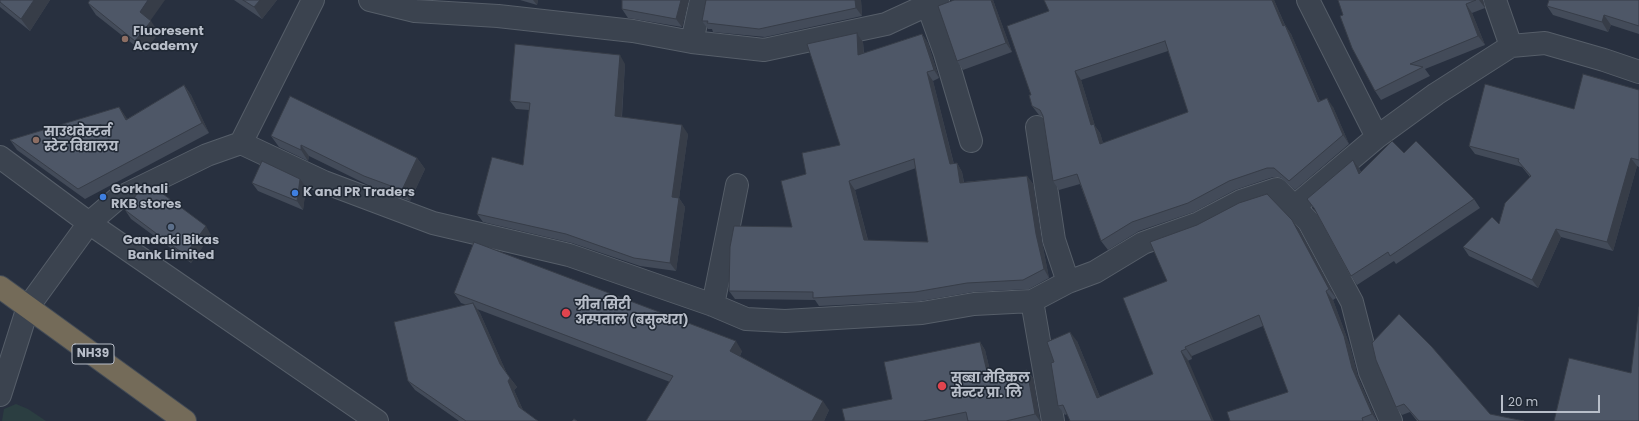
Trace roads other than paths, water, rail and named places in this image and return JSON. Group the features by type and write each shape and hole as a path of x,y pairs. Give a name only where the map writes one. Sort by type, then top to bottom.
{"highway":[{"name":"NH39","path":"0,287 185,421"}],"street":[{"path":"0,395 28,307 89,223 117,199 207,155 241,143 313,0"},
{"path":"370,0 415,11 528,19 633,31 692,42 764,50 886,24 933,3 945,53 971,141"},
{"path":"692,42 701,0"},
{"path":"1308,0 1377,137"},
{"path":"1495,0 1511,46"},
{"path":"1295,206 1377,137 1436,94 1511,46 1545,43 1639,72"},
{"path":"1037,127 1054,240 1068,282"},
{"path":"241,143 324,182 434,223 569,255 713,305 746,319 785,321 922,313 974,304 1032,302 1068,282 1095,272 1143,243 1199,223 1241,201 1277,189 1309,222 1352,302 1370,372 1391,421"},
{"path":"0,157 89,223 377,421"},
{"path":"713,305 737,185"},
{"path":"1032,302 1053,421"}],"place":[{"name":"Fluoresent Academy","path":"125,39"},
{"name":"साउथवेस्टर्न स्टेट विद्यालय","path":"36,140"},
{"name":"K and PR Traders","path":"295,193"},
{"name":"Gorkhali RKB stores","path":"103,197"},
{"name":"Gandaki Bikas Bank Limited","path":"171,227"},
{"name":"ग्रीन सिटी अस्पताल (बसुन्धरा)","path":"566,313"},
{"name":"सुब्बा मेडिकल सेन्टर प्रा. लि","path":"942,386"}]}
